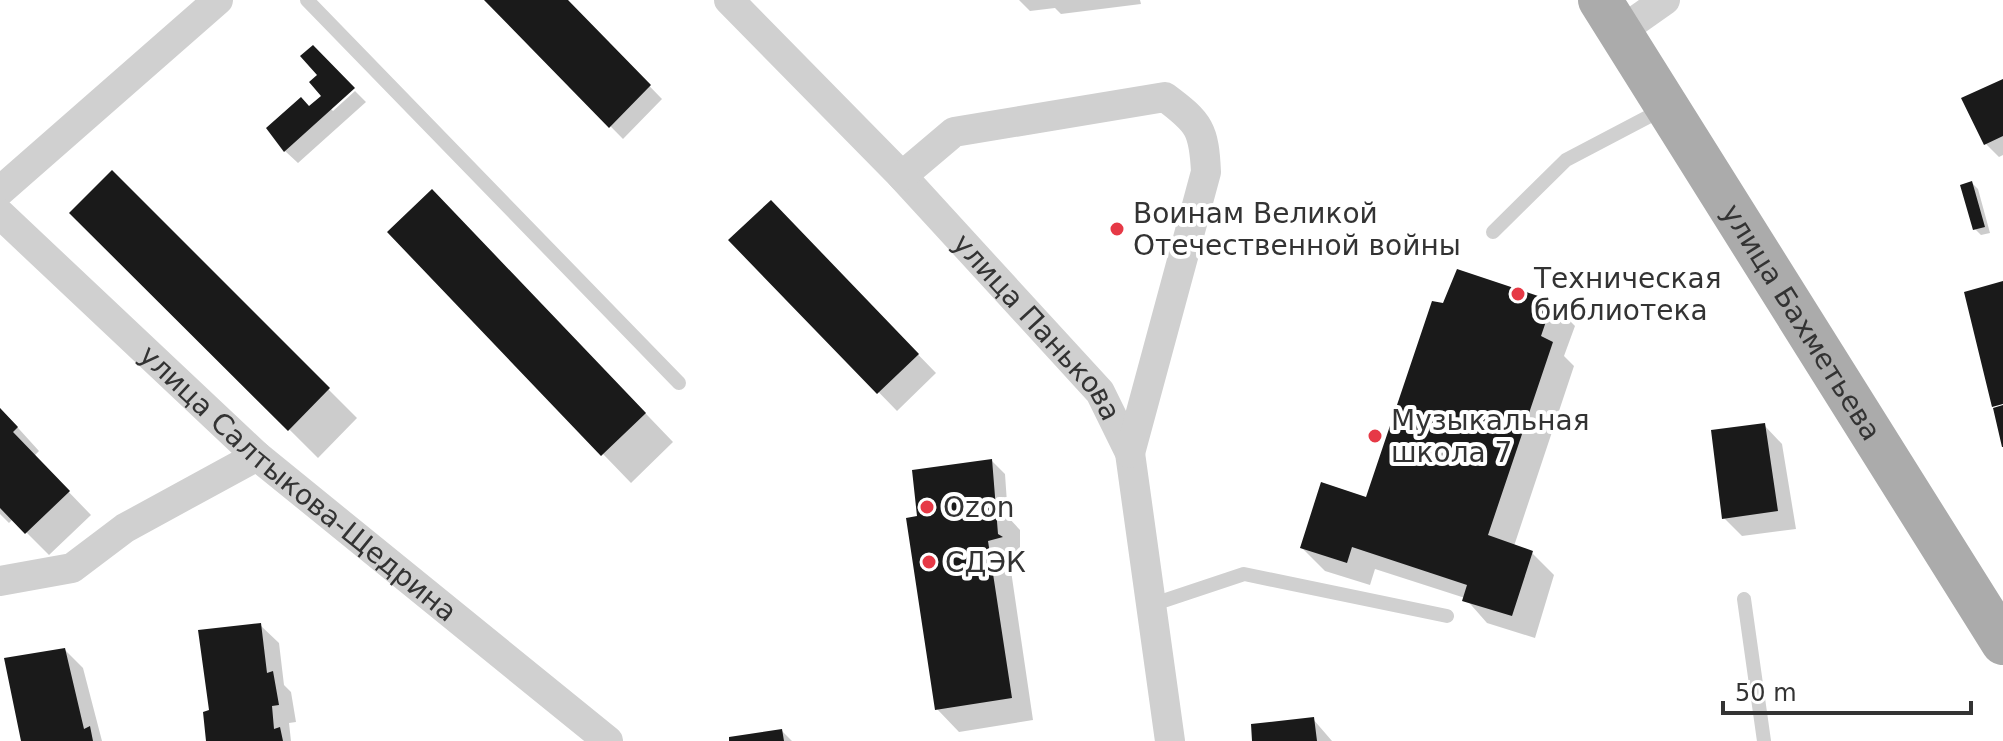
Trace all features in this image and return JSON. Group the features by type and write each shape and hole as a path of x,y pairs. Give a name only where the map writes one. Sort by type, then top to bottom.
{"main road":[{"name":"улица Бахметьева","path":"1610,16 2003,643"}],"street":[{"path":"0,191 218,0"},
{"name":"улица Панькова","path":"729,0 902,176 1100,392 1130,453 1170,741"},
{"path":"1610,16 1665,0"},
{"path":"902,176 954,132 1165,97 1190,115 1205,140 1206,172 1130,453"},
{"name":"улица Салтыкова-Щедрина","path":"0,214 257,456 608,741"},
{"path":"0,581 72,568 125,528 257,456"}],"lane":[{"path":"307,0 679,383"},
{"path":"1493,232 1566,160 1669,106"},
{"path":"1151,605 1244,574 1447,616"},
{"path":"1744,599 1764,741"}],"building":[{"path":"484,0 568,0 651,85 609,128"},
{"path":"313,45 355,88 284,152 266,128 301,97 309,106 321,96 309,82 317,75 300,56"},
{"path":"2003,79 2003,136 1984,145 1961,98"},
{"path":"112,170 330,388 288,431 69,213"},
{"path":"1972,181 1985,227 1973,230 1960,185"},
{"path":"432,189 646,413 601,456 387,232"},
{"path":"771,200 919,354 877,394 728,240"},
{"path":"1457,269 1553,301 1541,336 1553,342 1488,535 1533,551 1512,616 1462,601 1467,585 1352,547 1347,563 1300,548 1321,482 1366,497 1432,301 1443,303"},
{"path":"2003,281 2003,404 1992,407 1964,292"},
{"path":"2003,405 2003,447 2002,447 1993,408"},
{"path":"0,408 18,427 13,432 70,491 25,534 0,508"},
{"path":"1765,423 1778,511 1722,519 1711,430"},
{"path":"992,459 998,534 1003,537 988,541 1012,698 935,710 906,518 917,516 912,470"},
{"path":"261,623 267,673 273,671 279,705 272,706 274,729 280,727 283,741 206,741 203,712 209,710 198,630"},
{"path":"65,648 84,729 90,726 93,741 21,741 4,658"},
{"path":"1314,717 1317,741 1252,741 1251,724"},
{"path":"782,729 784,741 729,741 729,737"}],"place":[{"name":"Воинам Великой Отечественной войны","path":"1117,229"},
{"name":"Техническая библиотека","path":"1518,294"},
{"name":"Музыкальная школа 7","path":"1375,436"},
{"name":"Ozon","path":"927,507"},
{"name":"СДЭК","path":"929,562"}]}
